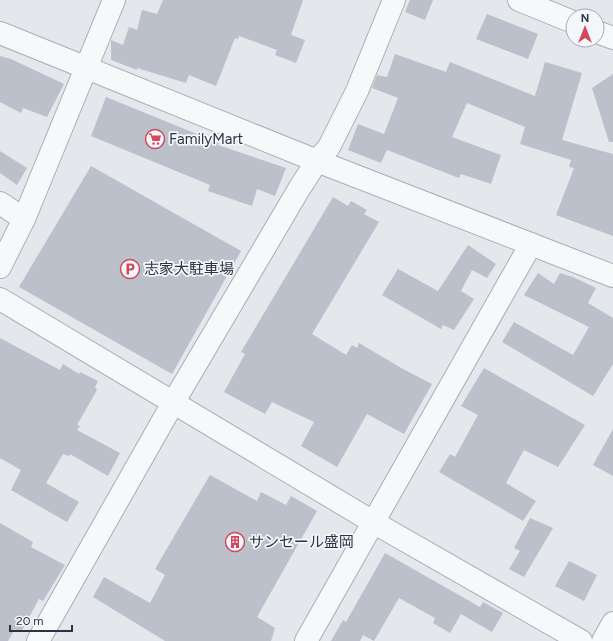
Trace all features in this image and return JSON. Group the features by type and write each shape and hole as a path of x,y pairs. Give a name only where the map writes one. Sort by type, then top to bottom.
{"street":[{"path":"0,268 24,219 114,0"},
{"path":"38,641 173,403 317,161 328,147 358,91 394,0"},
{"path":"519,0 565,19"},
{"path":"0,33 317,161 613,276"},
{"path":"0,203 24,219"},
{"path":"306,641 531,244"},
{"path":"0,300 373,522 581,641"},
{"path":"603,641 613,623"}],"building":[{"path":"163,0 303,0 291,35 305,40 296,63 275,55 277,50 239,36 238,39 235,38 216,86 189,75 186,83 137,68 137,70 111,60 111,40 123,45 129,27 137,30 142,10 157,14"},
{"path":"410,0 433,0 425,20 405,12"},
{"path":"487,14 538,34 528,59 476,39"},
{"path":"395,54 446,72 450,62 535,96 545,62 582,73 562,140 613,154 613,236 556,215 574,168 569,167 571,160 520,144 525,127 467,103 452,137 501,155 491,184 461,174 459,178 387,150 381,163 348,150 358,124 384,134 398,98 372,88 377,75 387,77"},
{"path":"0,56 11,59 64,84 47,117 23,108 21,113 0,102"},
{"path":"613,74 613,142 609,142 592,88"},
{"name":"FamilyMart","path":"106,97 219,143 218,145 286,168 275,196 257,189 252,206 208,191 210,185 91,136"},
{"path":"0,151 27,168 17,185 0,173"},
{"name":"志家大駐車場","path":"91,166 241,251 172,374 19,287"},
{"path":"333,197 348,206 351,201 367,210 364,214 379,222 312,334 346,355 352,345 357,348 359,343 432,384 404,434 367,414 337,467 301,446 314,422 272,402 265,414 224,392 245,354 241,352"},
{"path":"468,245 496,264 487,278 472,270 461,291 474,299 454,330 443,325 441,329 382,295 398,269 438,291"},
{"path":"538,273 554,284 560,273 573,277 596,288 588,303 613,318 613,364 593,396 502,342 514,322 573,355 589,327 524,295"},
{"path":"0,338 60,370 63,364 79,374 80,372 98,381 95,387 97,390 77,425 80,426 77,430 120,453 108,476 70,454 69,456 63,454 46,483 79,502 67,522 11,490 21,470 0,458"},
{"path":"484,368 585,425 558,467 524,450 506,483 536,501 523,521 439,472 450,454 455,457 478,415 461,406"},
{"path":"613,429 613,476 593,465"},
{"name":"サンセール盛岡","path":"210,475 257,501 261,492 286,505 291,496 317,511 257,617 275,628 271,641 165,641 93,597 104,577 150,603 165,575 155,569"},
{"path":"530,518 553,528 524,577 509,569 520,551 514,548"},
{"path":"0,523 33,542 31,547 65,565 43,601 39,599 21,632 15,629 8,641 0,641"},
{"path":"385,553 480,607 483,602 503,613 492,632 461,614 450,633 433,623 435,618 399,598 374,641 363,635 360,641 331,641 343,620 346,622"},
{"path":"569,561 597,575 584,601 555,586"}],"place":[{"name":"FamilyMart","path":"155,139"},
{"name":"志家大駐車場","path":"130,269"},
{"name":"サンセール盛岡","path":"235,542"}]}
